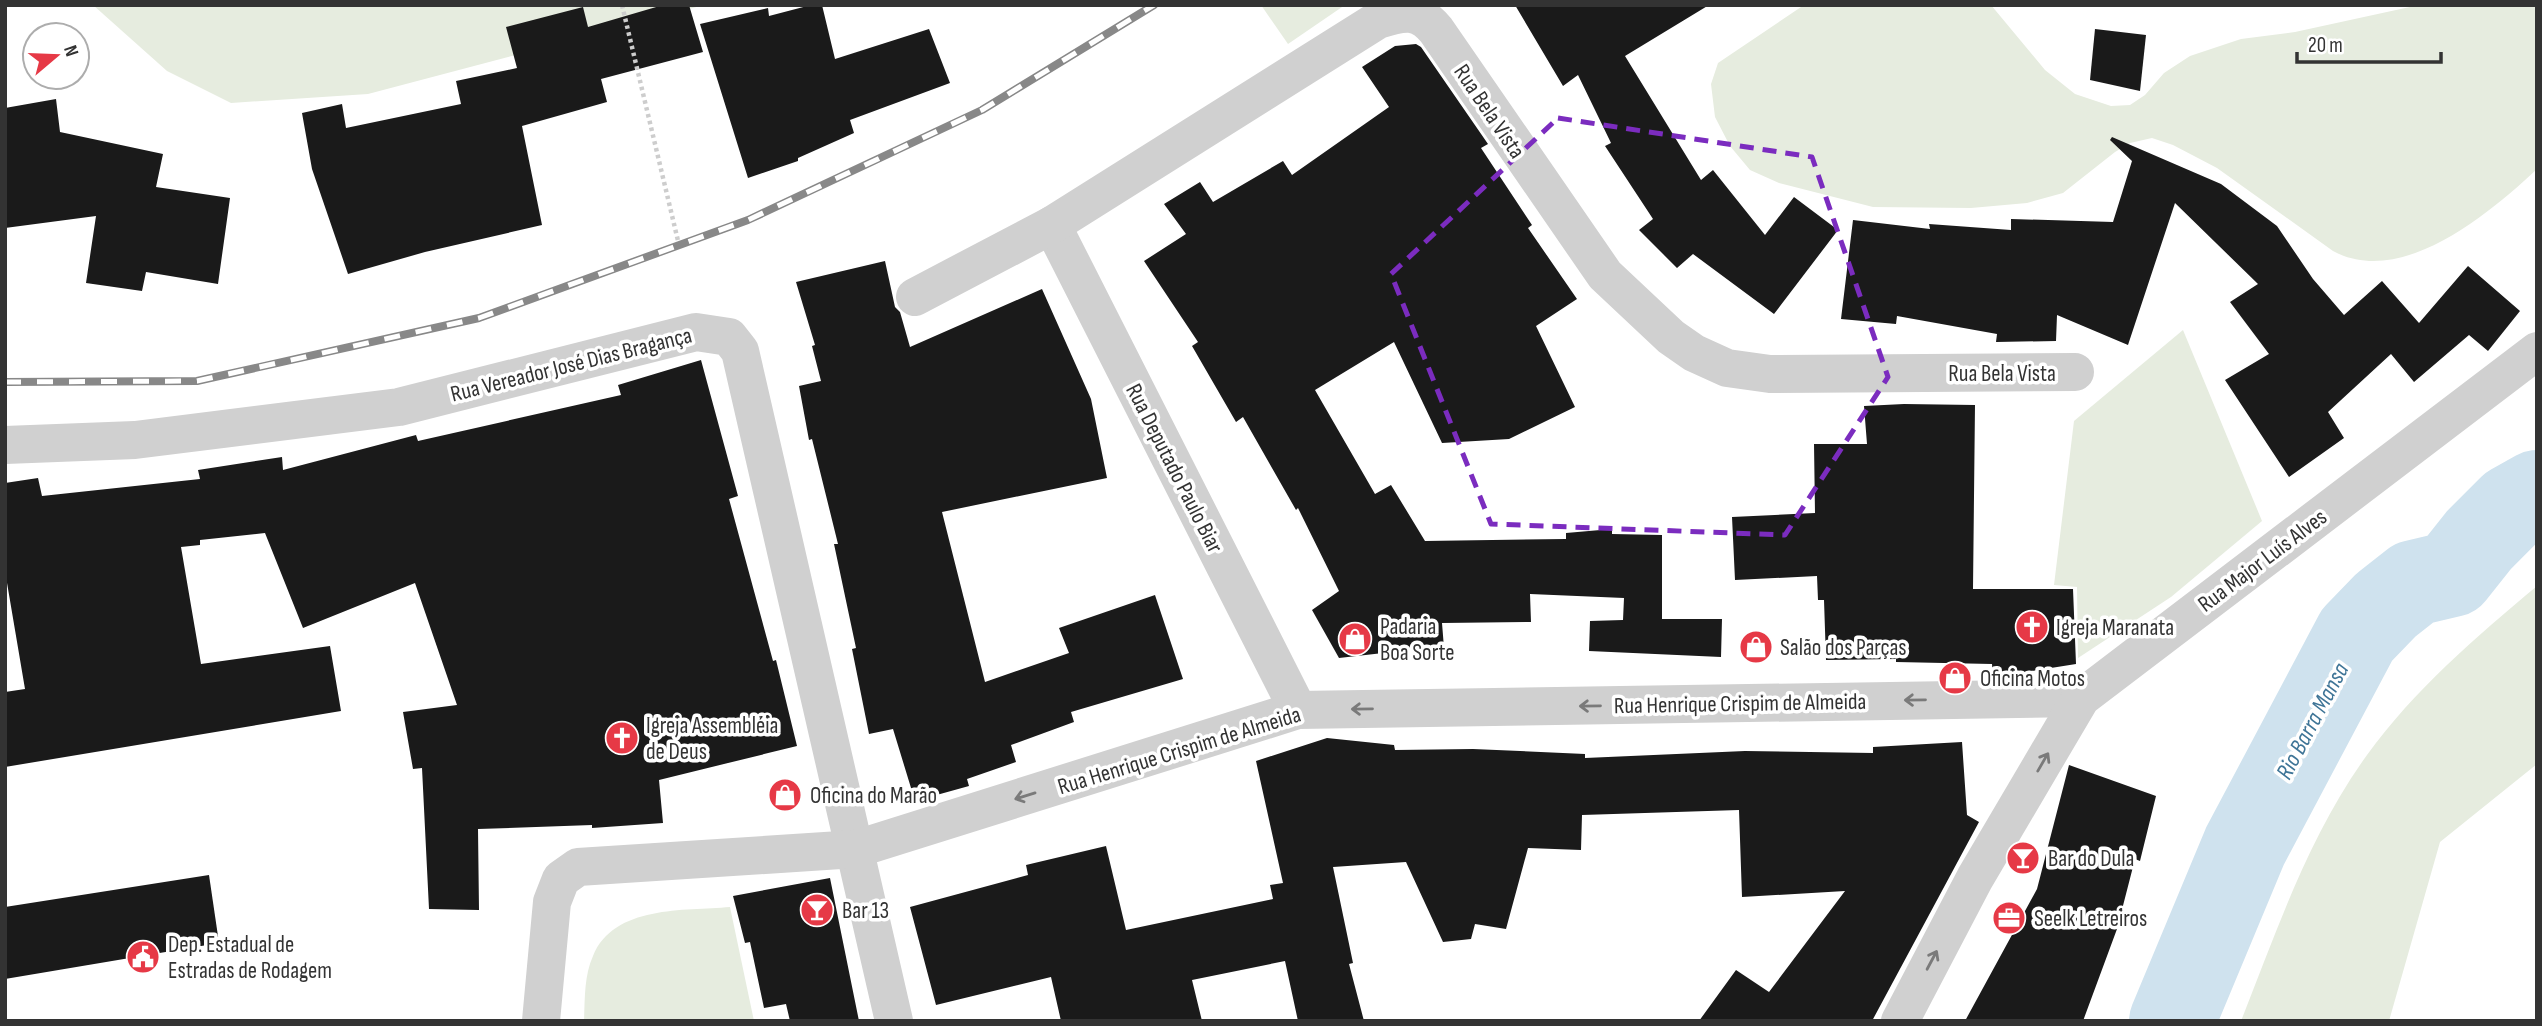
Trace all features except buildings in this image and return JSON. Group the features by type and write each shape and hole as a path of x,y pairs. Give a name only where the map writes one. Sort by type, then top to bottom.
{"street":[{"name":"Rua Bela Vista","path":"915,297 1052,225 1378,20 1409,12 1419,14 1436,30 1605,275 1671,337 1694,353 1727,368 1770,374 2075,372"},
{"name":"Rua Deputado Paulo Biar","path":"1052,225 1298,710"},
{"name":"Rua Vereador José Dias Bragança","path":"5,445 135,440 399,407 696,332 729,337 740,351 894,1021"},
{"name":"Rua Major Luís Alves","path":"1900,1021 1975,878 2081,698 2537,351"},
{"name":"Rua Henrique Crispim de Almeida","path":"541,1021 552,902 561,879 578,867 856,849 1298,710 2081,698"}],"path":[{"path":"622,5 679,245"}],"highlighted area":[{"path":"1558,118 1812,157 1888,377 1785,535 1491,524 1391,274"}],"shaded area":[{"path":"93,5 704,5 368,94 231,103 167,71"},
{"path":"1261,5 1345,5 1288,44"},
{"path":"1804,5 1991,5 2045,70 2075,94 2111,106 2130,105 2145,95 2164,73 2190,56 2241,39 2295,32 2419,5 2537,5 2537,169 2494,206 2442,241 2415,253 2387,260 2359,260 2333,251 2217,168 2173,145 2152,138 2130,143 2115,152 2063,193 2027,203 1971,208 1873,207 1779,183 1750,170 1730,146 1715,117 1711,84 1718,63"},
{"path":"2183,330 2262,521 2171,597 2078,658 2077,587 2054,585 2074,421"},
{"path":"2537,586 2537,764 2440,842 2389,1021 2241,1021 2311,850 2346,786 2367,755 2425,686"},
{"path":"730,907 754,1021 584,1021 590,964 603,939 617,927 652,914"}],"waterway":[{"name":"Rio Barra Mansa","path":"2172,1021 2245,846 2357,635 2386,605 2414,583 2452,574 2479,540 2512,507 2537,493"}],"railway":[{"path":"5,382 197,381 479,318 748,220 982,110 1154,5"}],"place":[{"name":"Igreja Maranata","path":"2032,627"},
{"name":"Padaria Boa Sorte","path":"1355,639"},
{"name":"Salão dos Parças","path":"1756,647"},
{"name":"Oficina Motos","path":"1955,678"},
{"name":"Igreja Assembléia de Deus","path":"622,738"},
{"name":"Oficina do Marão","path":"785,795"},
{"name":"Bar do Dula","path":"2023,858"},
{"name":"Bar 13","path":"817,910"},
{"name":"Seelk Letreiros","path":"2009,918"},
{"name":"Dep. Estadual de Estradas de Rodagem","path":"143,957"}]}
